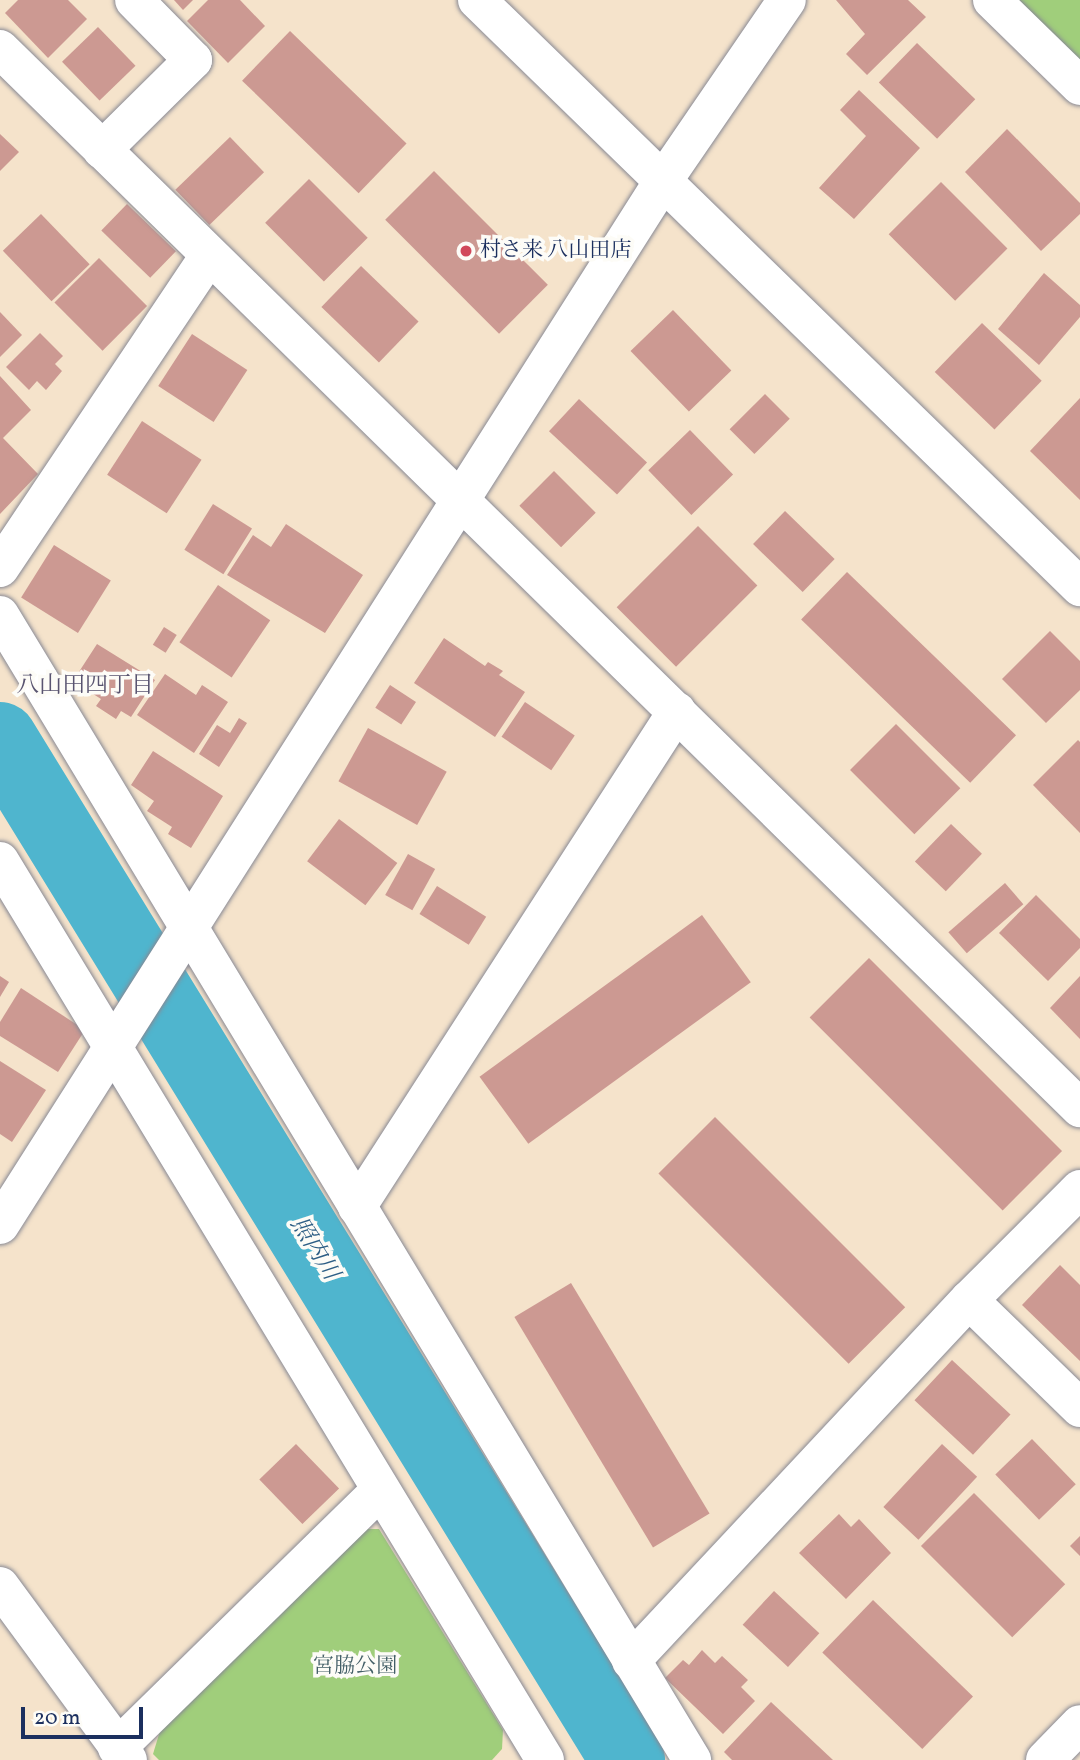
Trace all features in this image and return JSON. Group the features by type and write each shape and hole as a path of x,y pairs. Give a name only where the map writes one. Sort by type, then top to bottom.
{"street":[{"path":"102,150 193,60 134,0"},
{"path":"477,0 1080,587"},
{"path":"0,1225 115,1048 663,181 786,0"},
{"path":"992,0 1080,86"},
{"path":"0,49 209,256 461,498 1080,1108"},
{"path":"0,568 209,256"},
{"path":"0,615 692,1760"},
{"path":"357,1207 677,711"},
{"path":"0,861 115,1048 537,1756"},
{"path":"631,1661 969,1300 1080,1189"},
{"path":"969,1300 1080,1408"},
{"path":"0,1586 122,1754 379,1491"},
{"path":"1045,1760 1080,1724"}],"green space":[{"path":"1018,0 1080,0 1080,60"},
{"name":"宮脇公園","path":"360,1529 379,1529 503,1730 502,1749 492,1760 159,1760 153,1754 160,1731"}],"building":[{"path":"18,0 68,0 87,19 48,58 5,13"},
{"path":"174,0 193,0 183,10"},
{"path":"208,0 240,0 265,26 228,63 187,21"},
{"path":"836,0 908,0 926,17 867,75 846,54 865,34"},
{"path":"98,27 136,66 100,101 62,62"},
{"path":"290,31 407,144 359,193 242,81"},
{"path":"917,43 975,99 937,139 879,83"},
{"path":"859,90 920,148 854,219 819,188 866,136 840,110"},
{"path":"1007,129 1080,203 1080,214 1041,251 965,172"},
{"path":"0,134 19,152 0,171"},
{"path":"230,137 264,172 209,225 175,190"},
{"name":"村さ来 八山田店","path":"434,171 548,285 499,334 385,220"},
{"path":"309,179 368,238 324,282 265,223"},
{"path":"941,182 1007,248 955,301 889,234"},
{"path":"127,204 176,251 150,278 101,231"},
{"path":"41,214 90,264 52,301 3,251"},
{"path":"99,258 147,306 103,351 54,303"},
{"path":"361,266 419,322 379,363 321,307"},
{"path":"1044,273 1080,305 1080,317 1039,365 998,329"},
{"path":"673,310 731,370 689,411 631,351"},
{"path":"0,312 22,335 0,357"},
{"path":"982,323 1042,381 994,430 935,372"},
{"path":"40,333 63,356 55,364 62,371 46,390 37,381 29,390 6,367"},
{"path":"192,334 247,370 214,422 158,386"},
{"path":"0,376 31,410 3,438 38,474 0,514"},
{"path":"765,394 790,419 754,454 730,429"},
{"path":"1080,398 1080,500 1030,451"},
{"path":"579,399 647,462 617,495 549,431"},
{"path":"142,421 202,460 167,513 107,475"},
{"path":"690,430 733,475 691,515 648,470"},
{"path":"554,471 596,513 561,547 519,506"},
{"path":"213,504 252,528 223,574 184,550"},
{"path":"785,511 835,559 803,592 753,544"},
{"path":"286,524 363,575 325,633 227,575 253,535 271,547"},
{"path":"698,526 757,585 676,667 617,607"},
{"path":"54,545 111,581 78,633 21,598"},
{"path":"847,572 1016,735 970,783 801,619"},
{"path":"218,585 270,620 232,677 179,642"},
{"path":"164,627 177,635 166,653 153,645"},
{"path":"1050,631 1080,661 1080,690 1046,723 1002,679"},
{"path":"444,638 485,666 488,662 503,671 499,675 525,692 495,737 414,683"},
{"path":"97,644 155,680 131,717 121,711 116,719 96,706 101,699 73,681"},
{"path":"165,674 196,695 202,685 228,702 194,753 137,715"},
{"path":"390,685 416,702 401,725 375,708"},
{"path":"525,702 575,736 551,770 502,737"},
{"path":"239,718 247,723 219,767 199,754 217,725 230,733"},
{"path":"896,724 960,788 914,834 850,770"},
{"path":"368,728 447,772 417,825 338,781"},
{"path":"1078,740 1080,742 1080,833 1033,785"},
{"path":"153,751 223,796 191,848 168,834 172,827 147,811 154,801 131,785"},
{"path":"339,819 397,863 365,905 307,861"},
{"path":"951,824 982,854 946,891 915,861"},
{"path":"408,854 435,869 412,910 385,895"},
{"path":"1005,883 1023,904 967,953 948,932"},
{"path":"437,886 486,917 469,945 420,914"},
{"path":"1036,895 1080,939 1080,948 1048,981 999,933"},
{"path":"702,915 751,982 528,1144 480,1077"},
{"path":"869,958 1062,1151 1003,1210 810,1017"},
{"path":"0,976 9,982 0,997"},
{"path":"1080,976 1080,1039 1050,1008"},
{"path":"21,988 85,1030 58,1072 0,1036 0,1022"},
{"path":"0,1061 46,1090 12,1142 0,1134"},
{"path":"715,1117 905,1307 849,1364 658,1174"},
{"path":"1060,1265 1080,1285 1080,1361 1022,1305"},
{"path":"571,1283 710,1514 653,1548 514,1317"},
{"path":"952,1360 1011,1415 973,1455 914,1400"},
{"path":"1032,1439 1076,1484 1039,1520 995,1474"},
{"path":"296,1444 339,1489 302,1524 259,1479"},
{"path":"942,1444 977,1477 918,1540 883,1507"},
{"path":"974,1493 1065,1584 1012,1637 921,1546"},
{"path":"839,1514 851,1527 859,1519 891,1553 846,1599 799,1553"},
{"path":"1080,1536 1080,1556 1070,1546"},
{"path":"774,1591 819,1633 788,1667 743,1625"},
{"path":"873,1600 973,1697 922,1749 822,1653"},
{"path":"702,1650 715,1663 722,1656 748,1680 741,1687 755,1701 723,1734 665,1678 683,1660 689,1665"},
{"path":"771,1702 833,1760 732,1760 724,1752"}],"waterway":[{"name":"照内川","path":"0,739 628,1760"}],"place":[{"name":"村さ来 八山田店","path":"466,251"}],"district":[{"name":"八山田四丁目","path":"85,686"}]}
